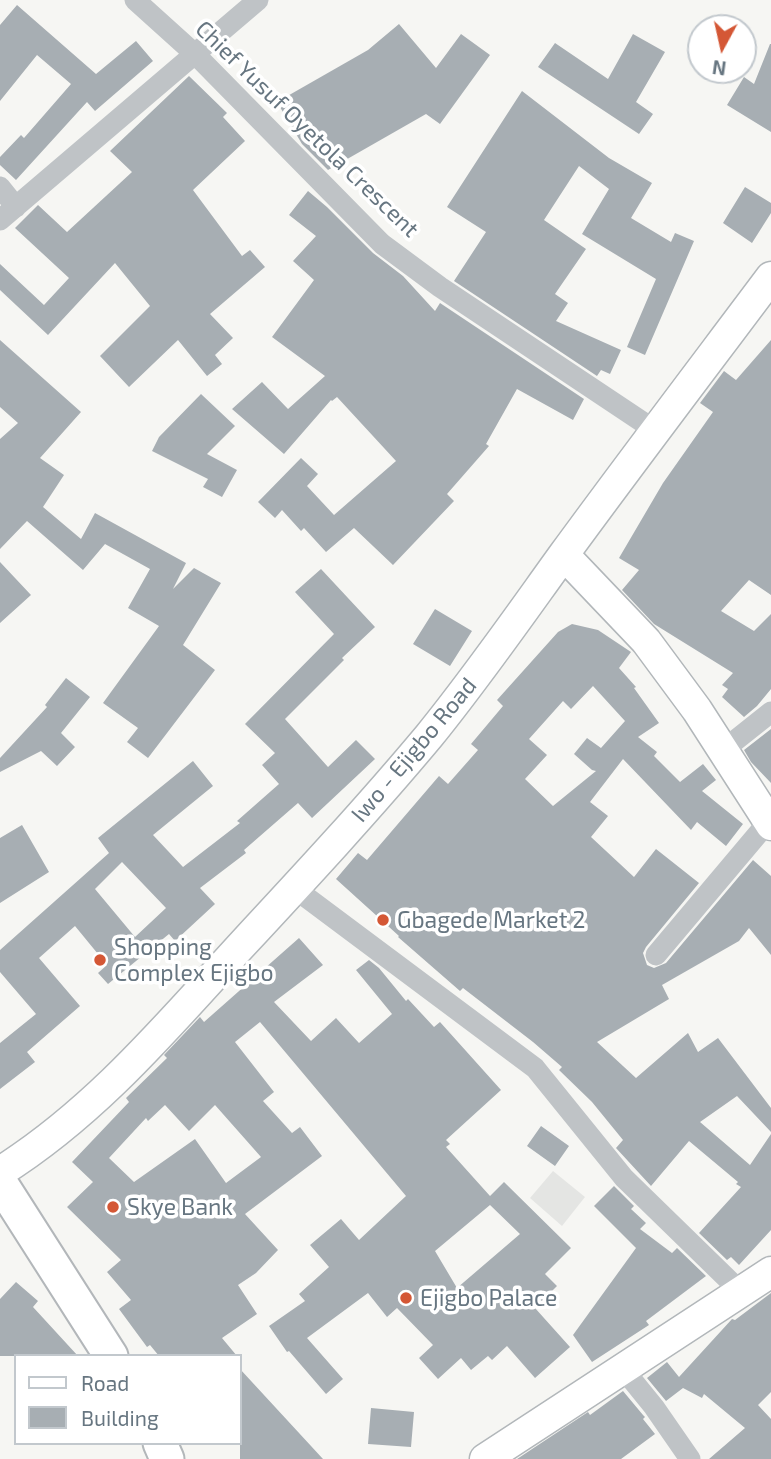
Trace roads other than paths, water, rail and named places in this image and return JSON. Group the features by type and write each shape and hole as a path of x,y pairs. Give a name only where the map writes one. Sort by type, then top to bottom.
{"main road":[{"name":"Iwo - Ejigbo Road","path":"0,1172 42,1144 130,1065 294,888 430,735 497,649 771,277"},
{"path":"564,555 646,641 697,710 770,824"},
{"path":"0,1182 110,1354"},
{"path":"485,1459 771,1272"}],"street":[{"name":"Chief Yusuf Oyetola Crescent","path":"135,0 196,55 382,244 440,287 656,431"},
{"path":"0,187 8,214 258,0"},
{"path":"722,751 771,712"},
{"path":"656,955 770,824"},
{"path":"294,888 535,1068 624,1178 741,1292"},
{"path":"624,1370 690,1459"}],"place":[{"name":"Gbagede Market 2","path":"383,920"},
{"name":"Shopping Complex Ejigbo","path":"100,960"},
{"name":"Skye Bank","path":"113,1207"},
{"name":"Ejigbo Palace","path":"406,1298"}]}
